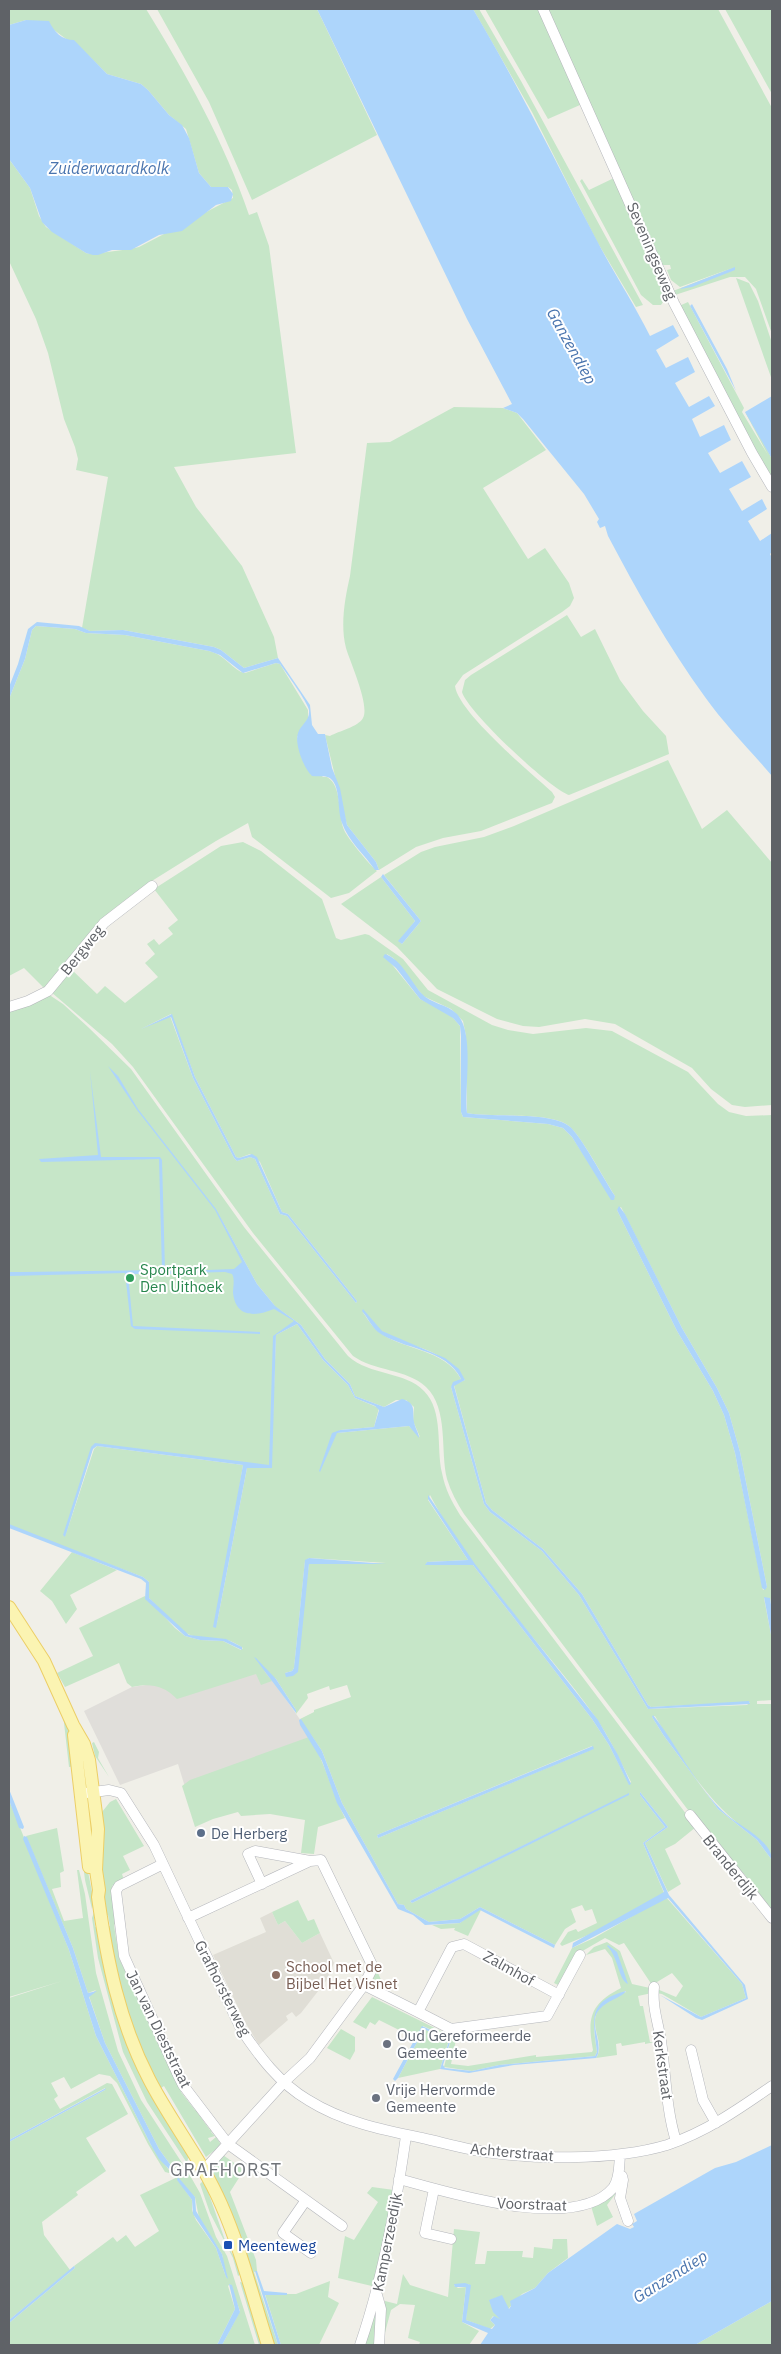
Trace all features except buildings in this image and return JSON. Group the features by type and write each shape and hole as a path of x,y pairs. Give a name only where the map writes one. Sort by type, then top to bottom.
{"main road":[{"path":"9,1607 44,1661 73,1725 84,1744 89,1760 88,1793 98,1837 96,1865 100,1890 98,1897 111,1976 133,2044 150,2080 204,2170 227,2219 268,2345"}],"street":[{"name":"Seveningseweg","path":"543,9 672,298 752,453 772,487"},
{"name":"Bergweg","path":"9,1007 28,1001 48,991 104,923 152,886"},
{"name":"Grafhorsterweg","path":"88,1793 116,1790 121,1793 154,1845 241,2028 258,2055 284,2082 306,2100 330,2112 406,2136"},
{"name":"Branderdijk","path":"690,1816 772,1918"},
{"path":"204,2170 284,2082 310,2058 364,1985 373,1967 321,1860 310,1861 255,1851 248,1854 262,1884"},
{"path":"188,1918 310,1861"},
{"name":"Jan van Dieststraat","path":"163,1864 120,1886 116,1891 124,1956 183,2085 228,2144 342,2226"},
{"name":"Zalmhof","path":"418,2012 452,1947 458,1944 464,1944 559,1995"},
{"path":"364,1985 451,2029 547,2016 580,1955"},
{"name":"Kerkstraat","path":"654,1987 652,2002 661,2042 670,2123 676,2141"},
{"name":"Kerkstraat","path":"691,2050 704,2100 716,2123"},
{"path":"620,2154 676,2141 716,2123 772,2086"},
{"name":"Achterstraat","path":"406,2136 475,2150 523,2154 620,2154"},
{"name":"Kamperzeedijk","path":"360,2345 377,2295 406,2136"},
{"name":"Voorstraat","path":"399,2179 474,2200 512,2205 564,2208 588,2203 614,2186 618,2174 620,2154"},
{"name":"Voorstraat","path":"618,2174 623,2177 620,2198 628,2221"},
{"path":"434,2189 425,2233 451,2239"},
{"path":"306,2200 282,2233 311,2253"},
{"path":"377,2295 381,2309 379,2345"}],"shaded area":[{"path":"264,1668 313,1738 185,1787 178,1764 120,1785 84,1711 132,1687"},
{"name":"School met de Bijbel Het Visnet","path":"272,1912 278,1925 285,1921 302,1943 320,1933 334,1963 326,1981 301,2013 296,2017 292,2012 286,2016 288,2020 259,2045 245,2022 213,1955 266,1932 260,1918"}],"green space":[{"path":"10,9 146,9 204,109 249,215 257,212 269,246 296,453 174,467 196,507 242,566 274,637 278,658 244,668 221,650 214,647 123,630 90,631 82,628 108,477 76,470 78,459 64,419 48,353 36,319 9,261 9,159 30,188 39,216 46,227 86,253 103,253 139,247 233,198 232,190 228,187 211,187 199,173 186,129 169,115 141,84 107,74 89,56 54,30 26,20 9,25"},
{"path":"157,9 317,9 377,135 252,200 209,102"},
{"path":"473,9 479,9 521,81 643,305 636,307 596,240 532,112"},
{"path":"485,9 539,9 580,105 548,119"},
{"path":"547,9 718,9 772,108 772,334 756,289 745,277 730,277 675,295 673,291 735,267 680,287 671,280 667,270 671,269 670,265 661,265"},
{"path":"725,9 772,9 772,94"},
{"path":"614,178 667,296 661,305 653,305 641,295 580,181 582,179 589,190"},
{"path":"736,278 749,283 758,301 772,343 772,380"},
{"path":"688,302 744,408 742,412 768,455 745,412 748,414 772,459 772,484 679,306"},
{"path":"454,407 503,408 517,413 546,450 483,488 528,559 545,548 569,583 574,598 570,606 562,612 463,675 455,686 459,697 468,711 481,726 552,792 555,797 552,803 481,831 443,838 416,847 379,870 376,862 347,825 325,735 330,736 357,724 363,718 364,712 359,683 346,648 343,621 367,443 390,442"},
{"path":"567,615 581,637 595,629 620,680 643,711 666,736 669,754 569,795 545,779 510,748 478,715 467,702 462,692 465,680 471,675"},
{"path":"36,626 75,629 86,633 125,635 209,651 245,673 276,663 280,664 308,710 308,719 297,737 302,759 323,777 327,777 332,781 338,794 345,832 377,871 349,893 331,898 252,837 248,823 147,884 115,908 97,925 45,989 24,968 9,976 9,699 25,659 32,630"},
{"path":"668,760 702,829 727,810 772,863 772,1105 745,1107 732,1105 711,1089 692,1068 615,1024 585,1019 539,1027 523,1026 497,1019 437,989 397,947 341,904 381,877 415,921 399,941 402,944 421,921 384,875 421,852 435,847 484,837 514,826"},
{"path":"243,842 261,851 322,899 336,938 341,940 365,934 369,935 403,959 428,990 492,1025 533,1034 586,1028 612,1031 688,1072 718,1104 729,1112 746,1116 772,1115 772,1611 770,1598 764,1598 772,1640 772,1700 757,1701 757,1704 772,1704 772,1856 754,1836 729,1816 713,1799 686,1765 655,1716 652,1717 664,1736 718,1809 757,1840 772,1860 772,1910 761,1896 757,1896 748,1885 746,1876 710,1836 694,1811 688,1810 464,1514 454,1497 447,1479 441,1418 433,1396 426,1387 410,1377 371,1365 353,1356 253,1233 133,1067 112,1044 51,992 72,970 97,994 105,986 125,1003 158,977 145,963 155,954 147,944 154,939 159,945 173,934 168,928 178,920 154,889 221,846","holes":["387,954 393,958 423,996 451,1009 463,1021 466,1036 467,1113 549,1118 569,1126 586,1148 615,1196 613,1200 572,1137 563,1128 548,1124 463,1117 461,1112 460,1026 449,1013 420,999 390,962","171,1014 195,1077 236,1157 239,1158 250,1154 260,1162 282,1212 288,1214 357,1301 356,1303 287,1216 280,1214 255,1159 250,1157 237,1161 234,1158 193,1078 170,1016 141,1029","621,1207 682,1328 717,1388 729,1413 740,1452 767,1587 763,1590 735,1453 724,1415 713,1391 677,1331 617,1210","362,1311 381,1331 436,1354 446,1360 465,1380 454,1385 486,1503 492,1510 543,1549 582,1594 648,1705 651,1707 750,1702 747,1705 648,1709 579,1595 542,1551 490,1512 484,1504 451,1387 461,1379 454,1369 445,1361 389,1338 372,1325"]},
{"path":"48,994 63,1004 131,1069 244,1227 348,1356 366,1367 407,1380 424,1391 430,1399 437,1419 443,1479 460,1515 696,1827 675,1844 665,1849 681,1884 668,1892 645,1843 668,1827 640,1792 640,1795 665,1827 643,1843 664,1893 593,1933 562,1946 560,1944 568,1932 576,1929 578,1932 597,1923 592,1909 585,1911 582,1905 571,1909 576,1922 565,1929 555,1945 480,1907 460,1919 429,1922 406,1909 404,1905 398,1904 342,1803 322,1751 300,1719 314,1712 314,1710 351,1697 347,1685 330,1690 329,1686 307,1694 308,1698 296,1714 296,1710 276,1679 264,1671 272,1681 261,1685 256,1674 177,1699 172,1694 156,1686 132,1687 127,1683 119,1663 65,1687 57,1673 93,1656 79,1628 145,1596 175,1628 185,1636 200,1640 223,1641 241,1650 243,1648 228,1640 197,1637 184,1632 168,1619 149,1598 149,1582 143,1577 9,1526 9,1010","holes":["219,1215 257,1284 275,1306 258,1293","276,1307 301,1325 325,1359 350,1384 355,1396 384,1407 396,1400 406,1400 414,1407 413,1421 420,1437 409,1426 337,1433 340,1430 374,1427 379,1408 355,1398 348,1385 323,1360 297,1324 276,1335 271,1468 247,1468 216,1628 243,1465 97,1446 94,1449 65,1537 93,1447 97,1445 270,1466 274,1336 296,1322","430,1495 447,1525 487,1582 596,1718 631,1782 629,1784 609,1745 592,1719 473,1565 426,1565 427,1562 468,1560 428,1500","309,1558 386,1563 309,1564 293,1676 285,1673 292,1671 294,1668 305,1561","592,1746 593,1749 378,1838 377,1835","629,1794 412,1903 410,1901"]},
{"path":"72,1552 117,1570 70,1595 77,1609 66,1624 52,1601 40,1591"},
{"path":"63,1714 70,1733 76,1766 69,1767"},
{"path":"309,1737 320,1757 345,1818 318,1827 314,1854 301,1853 305,1820 270,1814 241,1816 238,1812 213,1819 195,1827 182,1786 190,1780"},
{"path":"94,1742 99,1752 98,1758 109,1777 95,1756 92,1743"},
{"path":"116,1799 144,1846 123,1856 130,1870 122,1874 124,1880 112,1886 116,1922 114,1925 119,1958 180,2089 183,2090 181,2092 195,2110 198,2111 210,2130 213,2130 211,2132 215,2136 208,2138 210,2142 216,2137 220,2143 220,2146 206,2157 164,2086 161,2088 153,2078 120,1994 107,1927 110,1926 108,1915 105,1915 102,1889 102,1812 110,1802"},
{"path":"9,1800 69,1950 96,2036 151,2145 169,2170 172,2167 159,2149 105,2043 89,1996 96,1990 88,1993 73,1948 26,1836 57,1828 64,1871 60,1873 61,1887 52,1889 64,1921 83,1918 77,1870 79,1870 85,1894 96,1973 118,2051 141,2100 184,2166 169,2173 165,2172 148,2144 117,2083 110,2076 99,2074 71,2089 64,2077 51,2083 58,2096 54,2099 60,2109 107,2083 112,2084 128,2114 86,2138 106,2171 76,2192 78,2195 42,2222 44,2235 70,2270 9,2320 9,2142 105,2090 105,2088 9,2140 9,1998 62,1981 9,1997"},
{"path":"77,1816 94,1902 92,1909 85,1880"},
{"path":"666,1897 742,1984 746,1998 701,2017 662,1994 656,1993 657,1989 676,1997 683,1986 672,1973 652,1985 624,1943 619,1945 605,1938 579,1953 558,1985 554,1983 572,1948 594,1938"},
{"path":"298,1900 308,1921 314,1919 320,1933 302,1943 285,1921 278,1925 272,1912"},
{"path":"95,1909 97,1915 94,1916 95,1927 99,1928 107,1977 189,2154 187,2163 147,2102 123,2052 98,1958 92,1918"},
{"path":"477,1910 481,1910 468,1936 454,1930 455,1928 441,1929 432,1925 460,1923"},
{"path":"607,1942 620,1951 632,1984 650,1988 652,1993 638,1996 640,2006 643,2006 650,2042 655,2042 622,2046 621,2043 616,2044 617,2055 596,2058 599,2042 595,2025 600,2008 609,2000 626,1991 605,2001 599,2007 594,2022 597,2052 595,2056 499,2065 472,2071 444,2067 451,2039 423,2026 415,2038 379,2020 375,2025 370,2022 366,2029 353,2022 372,1997 451,2036 457,2035 451,2064 468,2066 536,2055 536,2057 592,2052 590,2029 593,2013 603,2000 621,1988 612,1958 605,1949 586,1955 594,1947"},
{"path":"376,1972 386,1991 374,1987 371,1979"},
{"path":"341,2029 355,2037 355,2051 350,2060 327,2048"},
{"path":"424,2029 449,2040 440,2069 398,2078"},
{"path":"223,2155 244,2170 230,2192 256,2260 257,2271 254,2272 278,2345 272,2345 211,2173 211,2169"},
{"path":"188,2172 200,2193 216,2237 227,2256 255,2345 222,2345 240,2311 230,2284 228,2286 235,2309 217,2345 9,2345 9,2323 75,2268 74,2266 113,2237 117,2242 126,2235 135,2247 159,2231 140,2195","holes":["185,2190 195,2197 199,2218 222,2254 226,2277 216,2248 196,2220 192,2210 192,2200"]},
{"path":"204,2180 227,2246 238,2262 241,2274 238,2276 233,2258 210,2213 200,2184"},
{"path":"372,2187 394,2190 376,2287 338,2278 345,2236 354,2240 378,2202 367,2193"},
{"path":"617,2192 607,2205 613,2217 597,2226 591,2206"},
{"path":"454,2229 480,2232 475,2264 485,2264 487,2251 523,2251 522,2257 533,2258 534,2247 552,2249 553,2239 567,2239 568,2258 548,2273 535,2288 522,2294 508,2309 506,2308 499,2320 493,2316 490,2320 495,2325 490,2329 466,2320 469,2284 454,2285 458,2288 466,2287 462,2322 479,2331 469,2345 419,2345 420,2342 408,2338 415,2305 400,2304 391,2310 383,2340 385,2301 397,2304 403,2274 410,2285 448,2297"},
{"path":"330,2281 328,2297 339,2303 319,2345 281,2345 265,2294 296,2294"},
{"path":"240,2282 244,2283 264,2345 259,2345"},
{"path":"772,2301 772,2345 695,2345"},
{"path":"376,2305 376,2345 363,2345"}],"water":[{"name":"Ganzendiep","path":"317,9 473,9 650,336 673,325 679,336 656,350 666,368 688,357 695,372 675,383 689,407 709,396 715,406 692,419 700,437 724,425 731,440 708,453 720,473 742,461 751,477 729,489 742,511 762,499 767,509 748,521 760,541 772,533 772,552 770,554 772,558 772,776 721,718 691,678 642,598 608,536 605,526 600,528 597,522 599,519 584,494 523,419 517,413 503,408 512,404 467,319"},
{"name":"Zuiderwaardkolk","path":"26,20 49,21 59,35 66,39 74,40 107,74 141,84 148,90 169,115 182,125 189,138 199,173 211,187 228,187 233,194 231,201 216,205 182,231 159,235 131,250 112,250 93,255 86,253 52,232 42,222 30,188 9,159 9,25"},
{"path":"735,267 735,270 692,287 679,289"},
{"path":"692,304 727,369 736,391 690,306"},
{"path":"772,396 772,459 745,412"},
{"path":"37,622 79,626 90,631 123,630 214,647 221,650 244,668 278,658 310,705 312,725 318,734 325,734 332,768 340,788 347,825 376,862 379,870 375,870 352,842 345,830 334,783 327,777 312,776 303,762 297,737 299,730 307,720 309,710 301,694 280,664 276,663 243,673 220,655 209,651 125,635 86,633 75,629 36,626 32,630 25,659 9,699 9,687 28,629"},
{"path":"383,874 421,921 402,944 398,941 415,921 381,877"},
{"path":"385,954 401,966 425,997 449,1008 457,1014 462,1023 466,1034 468,1061 467,1113 549,1118 569,1126 580,1138 615,1196 614,1200 611,1200 572,1137 563,1128 548,1124 463,1117 461,1112 460,1026 453,1018 420,999 396,968 383,957"},
{"path":"172,1014 195,1077 236,1157 239,1158 252,1154 257,1157 282,1212 288,1214 357,1301 356,1303 287,1216 280,1214 255,1159 250,1157 237,1161 234,1158 193,1078 171,1017 141,1029"},
{"path":"108,1066 118,1076 138,1109 216,1209 257,1284 275,1306 301,1325 325,1359 350,1384 355,1396 384,1407 402,1399 410,1403 413,1408 414,1422 419,1436 419,1438 409,1426 337,1433 320,1472 332,1433 340,1430 374,1427 379,1410 375,1406 355,1398 348,1385 323,1360 297,1324 276,1335 272,1468 247,1468 216,1628 213,1627 243,1465 97,1446 93,1449 65,1537 63,1535 91,1447 95,1443 269,1465 273,1336 294,1321 274,1309 254,1314 243,1311 235,1301 232,1274 225,1272 182,1273 182,1271 234,1269 242,1262 215,1210 137,1110"},
{"path":"90,1071 101,1157 160,1157 162,1160 165,1270 176,1272 175,1274 128,1274 133,1326 260,1332 260,1334 135,1329 131,1326 125,1273 9,1276 9,1272 162,1270 159,1159 41,1162 39,1159 98,1155"},
{"path":"619,1206 625,1214 682,1328 717,1388 729,1413 740,1452 767,1587 765,1590 762,1588 735,1453 724,1415 713,1391 677,1331 617,1210"},
{"path":"363,1309 382,1331 445,1358 459,1369 465,1380 454,1386 486,1503 492,1510 543,1549 582,1594 648,1705 651,1707 749,1701 750,1704 648,1709 579,1595 542,1551 490,1512 484,1504 451,1387 453,1382 461,1379 454,1369 435,1355 399,1343 378,1332 362,1311"},
{"path":"428,1495 475,1564 598,1720 618,1755 631,1784 629,1785 609,1745 592,1719 473,1565 425,1565 427,1562 468,1560 428,1499"},
{"path":"9,1524 143,1577 149,1582 149,1598 189,1635 226,1639 242,1647 242,1650 223,1641 200,1640 185,1636 145,1599 146,1583 141,1579 9,1528"},
{"path":"309,1558 386,1564 309,1564 298,1672 293,1676 286,1677 285,1673 292,1671 294,1668 305,1560"},
{"path":"764,1597 770,1598 772,1640"},
{"path":"254,1657 276,1679 296,1710 296,1713"},
{"path":"653,1715 704,1790 652,1717"},
{"path":"301,1719 322,1751 342,1803 398,1904 404,1905 406,1909 429,1922 460,1919 480,1907 555,1945 554,1948 480,1910 460,1923 425,1925 413,1915 398,1909 337,1803 322,1761 300,1725 299,1720"},
{"path":"593,1746 594,1749 378,1838 377,1835"},
{"path":"9,1789 24,1827 23,1829 19,1828 9,1800"},
{"path":"640,1792 668,1827 645,1843 669,1895 745,1985 748,1999 702,2020 660,1995 701,2017 746,1998 742,1984 668,1898 572,1948 573,1943 664,1892 643,1843 665,1827 640,1795"},
{"path":"629,1793 629,1795 412,1903 410,1901"},
{"path":"707,1795 727,1815 754,1834 767,1846 772,1860 757,1840 718,1809"},
{"path":"24,1836 27,1837 73,1948 88,1993 97,1991 89,1997 105,2043 159,2149 172,2167 171,2171 159,2159 151,2145 96,2036 69,1950 23,1839"},
{"path":"608,1945 617,1952 628,1984 622,1978"},
{"path":"626,1991 603,2006 596,2015 595,2026 599,2048 596,2058 514,2065 469,2073 440,2069 449,2041 424,2029 398,2078 395,2081 393,2079 422,2026 451,2039 443,2065 445,2068 472,2071 499,2065 595,2056 597,2052 594,2030 595,2013 604,2000"},
{"path":"106,2088 105,2090 9,2142 9,2140"},
{"name":"Ganzendiep","path":"772,2145 772,2301 695,2345 480,2345 488,2333 462,2322 466,2287 455,2287 454,2284 465,2283 471,2285 466,2320 492,2329 495,2325 490,2320 494,2316 500,2319 493,2312 489,2300 502,2295 509,2309 511,2306 510,2301 535,2288 548,2273 617,2224 630,2229 634,2227 632,2224 637,2221 634,2214 715,2168 736,2162"},
{"path":"178,2177 195,2197 196,2211 222,2254 228,2279 216,2248 193,2214 192,2200 177,2180"},
{"path":"74,2266 75,2268 9,2323 9,2320"},
{"path":"255,2271 257,2271 264,2291 287,2293 287,2295 265,2295 281,2345 278,2345"},
{"path":"229,2284 232,2285 240,2312 222,2345 217,2345 235,2309"}],"place":[{"name":"Sportpark Den Uithoek","path":"130,1278"},
{"name":"De Herberg","path":"201,1833"},
{"name":"School met de Bijbel Het Visnet","path":"276,1975"},
{"name":"Oud Gereformeerde Gemeente","path":"387,2044"},
{"name":"Vrije Hervormde Gemeente","path":"376,2098"},
{"name":"Meenteweg","path":"228,2245"}],"district":[{"name":"GRAFHORST","path":"226,2169"}]}
